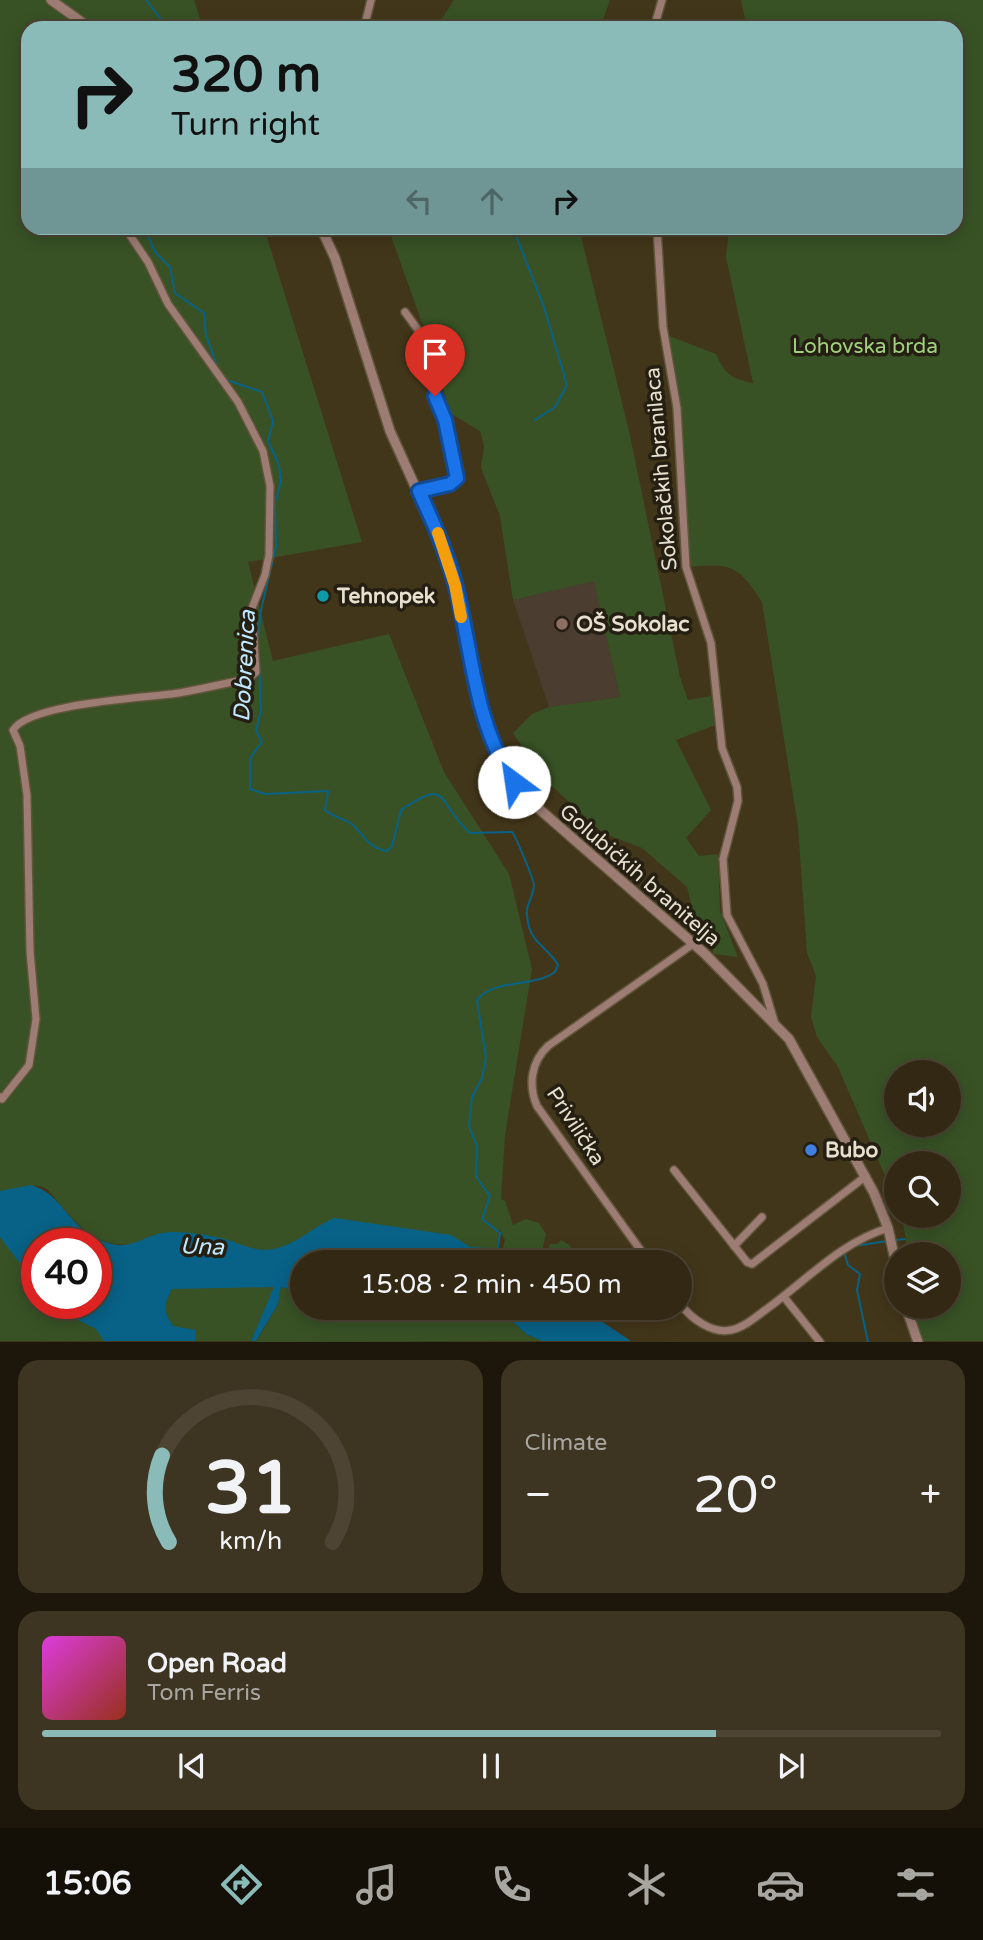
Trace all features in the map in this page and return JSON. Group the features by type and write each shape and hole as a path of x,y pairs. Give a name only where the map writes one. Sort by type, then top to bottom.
{"street":[{"path":"51,0 80,21"},
{"path":"366,21 372,0"},
{"path":"656,21 662,0"},
{"path":"0,1097 2,1099 29,1065 36,1028 26,845 27,795 20,746 13,730 23,721 64,708 177,693 248,679 256,673 252,608 265,575 269,555 270,486 263,451 238,402 168,304 148,262 130,235"},
{"name":"Golubićkih branitelja","path":"324,235 335,258 390,431 448,559 477,699 501,762 530,801 693,944 775,1024 795,1050 866,1176 884,1219"},
{"name":"Sokolačkih branilaca","path":"657,235 663,327 677,408 686,567 711,643 722,748 737,787 738,801 723,859 727,915 770,1001 775,1024"},
{"path":"405,312 418,330 457,469 457,478 450,484 419,491"},
{"name":"Privilička","path":"640,1250 537,1106 532,1079 537,1060 548,1046 693,944"},
{"path":"674,1170 747,1262 758,1263 866,1176"},
{"path":"734,1246 762,1217"},
{"path":"692,1315 701,1323 726,1331 748,1323 785,1297 851,1242 888,1228"},
{"name":"Golubićkih branitelja","path":"888,1228 892,1242"},
{"path":"785,1297 820,1342"},
{"path":"910,1319 918,1342"}],"shaded area":[{"name":"OŠ Sokolac","path":"594,580 620,697 549,707 513,600"}],"green space":[{"path":"0,0 194,0 201,21 21,21 21,235 266,235 362,542 248,562 273,661 389,634 444,772 509,874 532,969 505,1135 501,1199 505,1201 513,1225 526,1219 539,1223 546,1234 542,1250 503,1250 505,1240 499,1229 497,1250 376,1237 290,1252 144,1242 117,1244 112,1243 112,1228 83,1228 47,1189 30,1186 0,1191"},
{"path":"454,0 610,0 602,21 440,21"},
{"name":"Lohovska brda","path":"741,0 983,0 983,1341 918,1341 910,1319 961,1319 961,1242 906,1242 904,1228 961,1228 961,1151 884,1151 884,1173 838,1067 817,1037 811,1017 816,976 807,953 798,826 762,602 746,580 732,569 713,565 686,567 678,425 664,334 716,354 730,374 739,380 753,383 726,257 728,235 963,235 963,21 746,21"},
{"path":"391,235 581,235 629,431 680,677 688,700 711,696 715,725 676,740 711,810 686,838 699,856 718,854 720,911 738,957 713,954 713,943 693,912 687,887 642,848 603,833 544,779 513,733 532,714 549,707 620,697 594,581 513,600 500,516 481,468 484,446 480,431 450,413 434,356"},
{"path":"0,1234 21,1258 21,1319 83,1319 113,1341 0,1341"},
{"path":"561,1240 573,1250 548,1250 550,1244 558,1244"},
{"path":"275,1287 251,1341 195,1341 195,1330 172,1326 166,1312 166,1303 172,1289"},
{"path":"281,1287 290,1289 290,1320 511,1320 526,1334 542,1341 256,1342 278,1304"}],"water":[{"path":"31,1185 42,1189 81,1228 21,1228 21,1284 19,1262 0,1237 0,1191"},
{"name":"Una","path":"335,1218 451,1235 470,1247 491,1250 290,1250 290,1289 281,1287 278,1304 256,1341 251,1341 274,1287 172,1289 166,1303 166,1312 173,1326 196,1330 195,1341 104,1341 96,1329 76,1319 112,1319 112,1244 128,1244 162,1233 197,1234 266,1250 290,1244"},
{"path":"511,1320 600,1320 631,1341 542,1341 526,1334"}],"waterway":[{"name":"Dobrenica","path":"146,0 162,21"},
{"name":"Dobrenica","path":"148,235 155,252 170,267 175,293 204,313 206,335 219,371"},
{"path":"516,235 544,307 567,385 555,407 535,420"},
{"name":"Dobrenica","path":"227,380 262,392 273,421 268,441 279,465 281,482 275,502 276,547 261,610 257,647"},
{"name":"Dobrenica","path":"259,662 261,710 256,731 262,742 250,758 250,789 265,794 328,791 325,810 353,825 372,845 387,851 392,846 401,810 417,800 436,794 470,833 512,832 525,859 534,886 527,908 529,927 534,938 558,965 555,972 546,977 494,989 477,1000 486,1058 482,1078 472,1097 469,1126 477,1147 476,1177 490,1196 482,1219 500,1233 497,1250"},
{"path":"896,1240 905,1239"},
{"path":"855,1246 887,1241"},
{"path":"844,1252 848,1265 860,1274 857,1290 868,1342"}],"slow traffic":[{"path":"438,533 448,559 461,617"}],"place":[{"name":"Tehnopek","path":"323,596"},
{"name":"OŠ Sokolac","path":"562,624"},
{"name":"Bubo","path":"811,1150"}],"route":[{"path":"435,396 445,420 457,478 450,484 419,491 448,559 482,717 501,762 514,782"}]}
